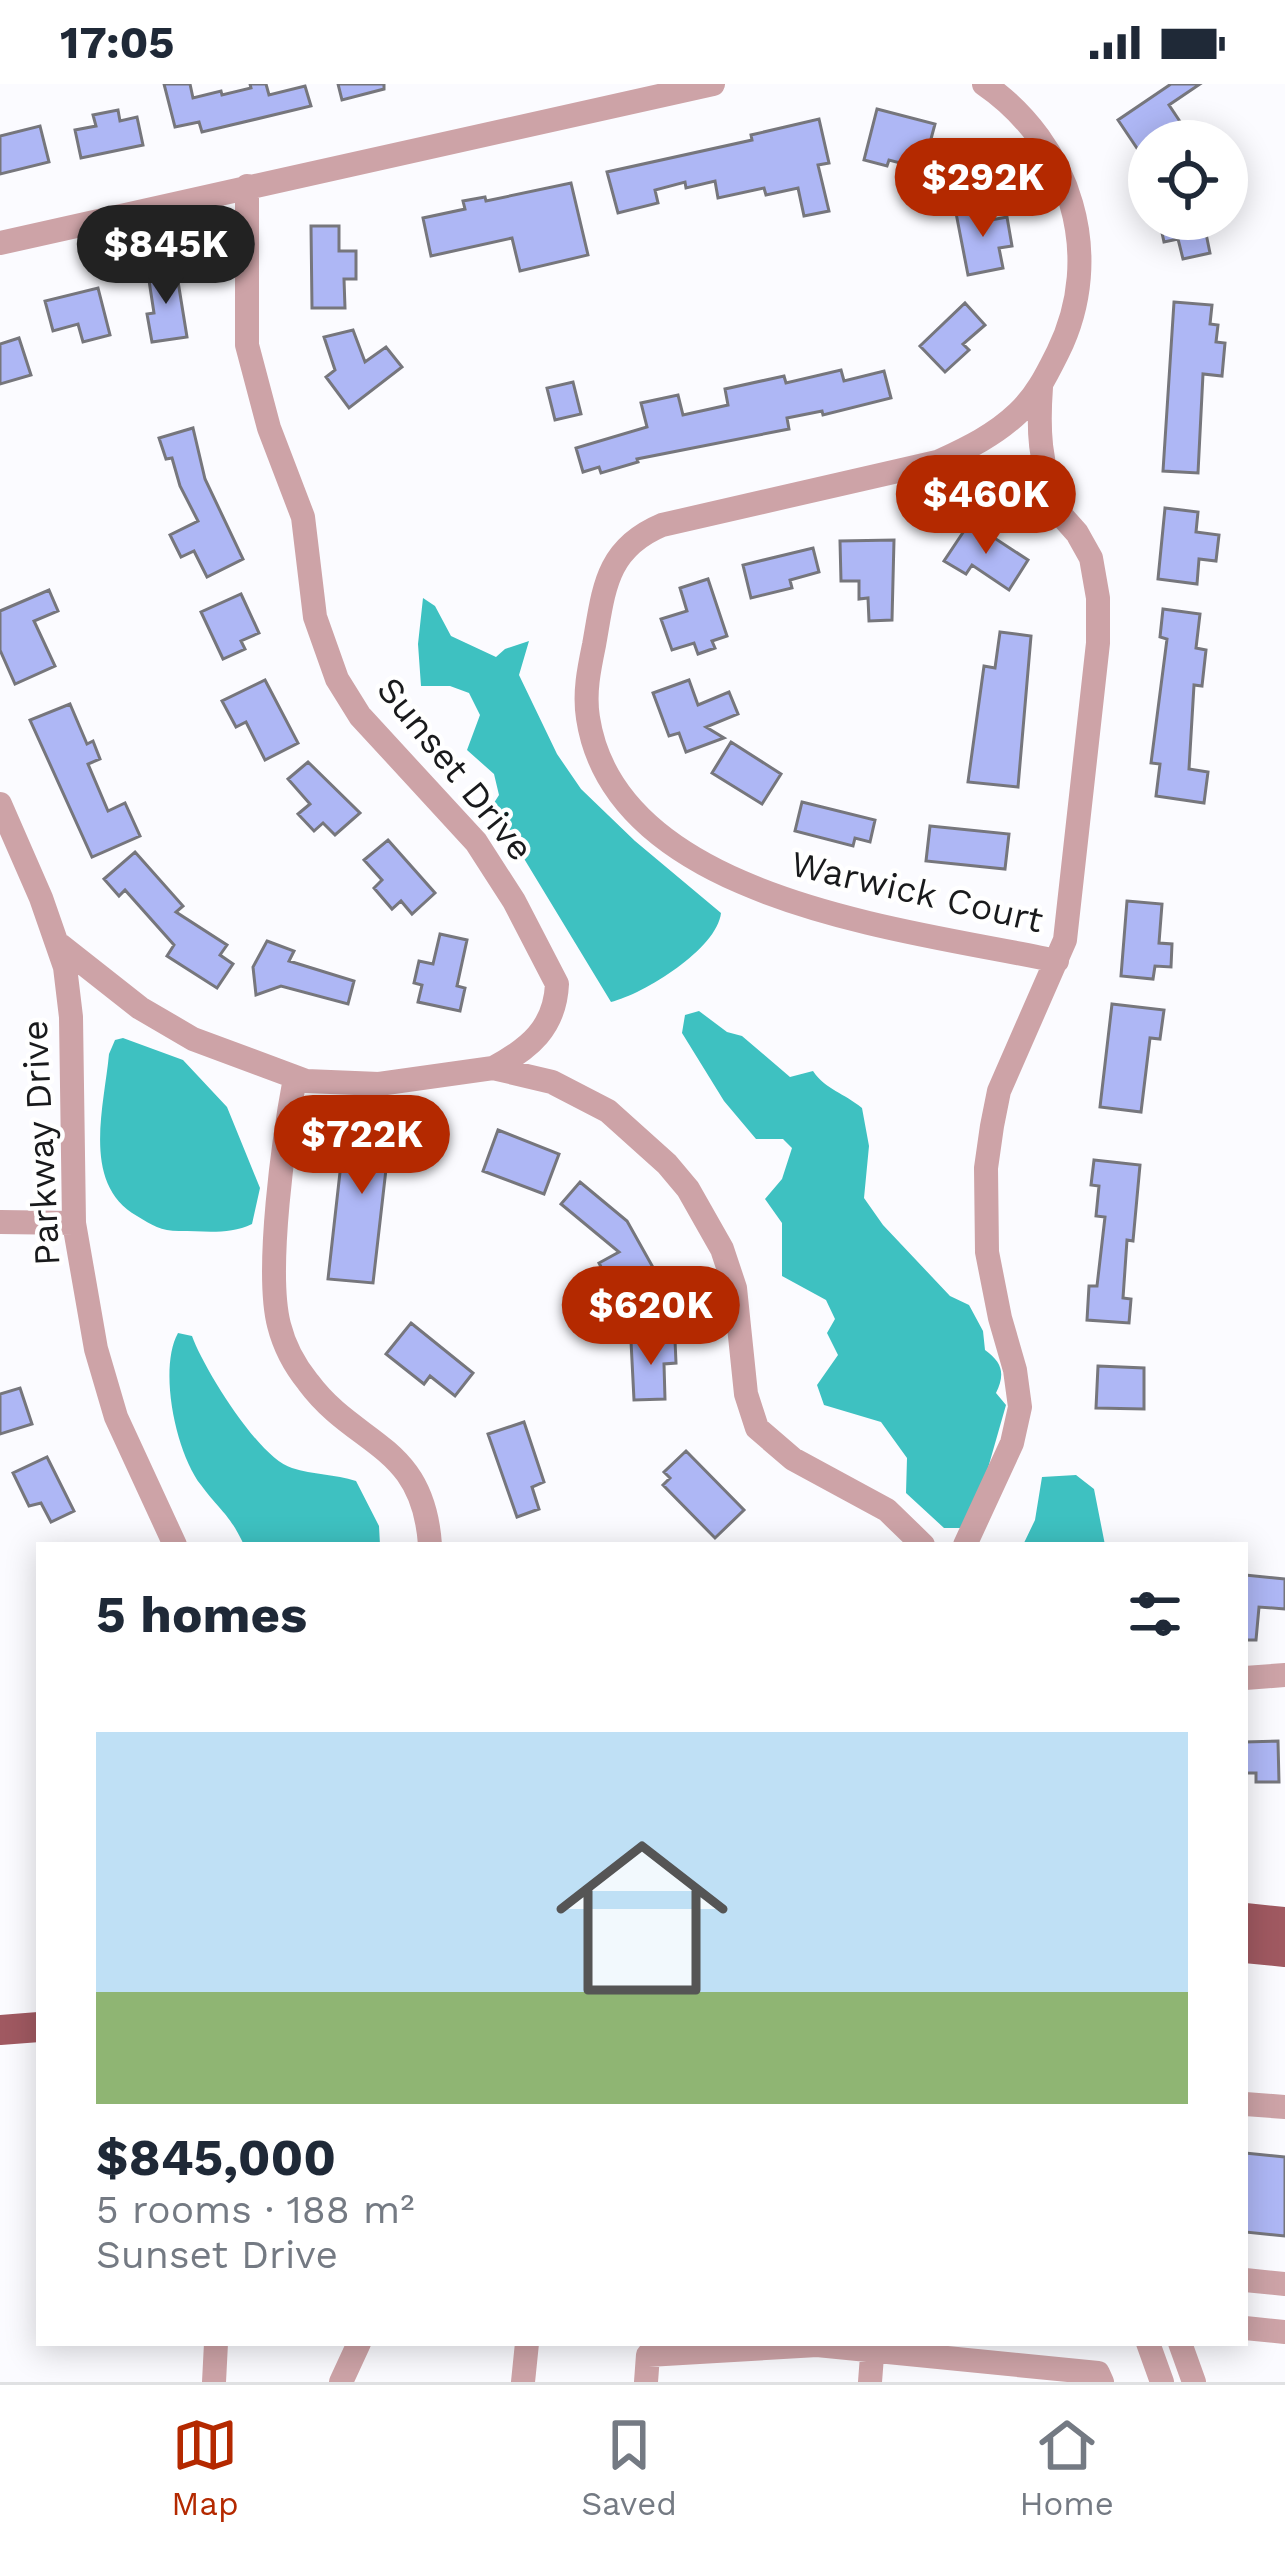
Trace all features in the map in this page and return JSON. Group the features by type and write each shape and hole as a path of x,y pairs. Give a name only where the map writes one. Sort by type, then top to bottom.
{"main road":[{"path":"1248,1898 1285,1902"},
{"path":"1248,1918 1285,1922"},
{"path":"1248,1948 1285,1952"},
{"path":"0,2030 36,2027"}],"street":[{"path":"0,242 713,84"},
{"path":"937,462 994,433 1040,388 1072,325 1080,277 1079,239 1061,172 1022,114 984,84"},
{"name":"Sunset Drive","path":"248,186 248,345 269,428 303,517 315,617 337,679 360,716 476,842 539,944 557,984 557,998 539,1038"},
{"path":"966,1542 1012,1443 1020,1407 987,1252 986,1168 992,1126 999,1091 1058,961 1071,912 1098,643 1099,598 1090,558 1061,513 1045,476 1040,388"},
{"path":"937,462 1000,470 1023,480 1061,513"},
{"name":"Warwick Court","path":"937,462 640,534 623,548 605,587 587,680 587,712 600,757 638,813 717,873 814,909 1058,961"},
{"name":"Parkway Drive","path":"0,804 60,945 71,1017 74,1222 96,1349 116,1417 175,1542"},
{"path":"60,945 140,1008 193,1039 295,1078 380,1084 493,1068 539,1038"},
{"path":"539,1038 540,1060 552,1082"},
{"path":"493,1068 552,1082 608,1111 667,1164 702,1210 735,1288 746,1394 757,1428 794,1459 887,1510 920,1542"},
{"path":"295,1078 274,1275 278,1322 307,1381 403,1466 425,1513 430,1542"},
{"path":"0,1222 74,1222"},
{"path":"1248,1678 1285,1675"},
{"path":"1248,2104 1285,2107"},
{"path":"1248,2280 1285,2284"},
{"path":"1248,2328 1285,2332"},
{"path":"214,2382 216,2346"},
{"path":"341,2382 358,2346"},
{"path":"523,2382 527,2346"},
{"path":"646,2382 648,2355 800,2346"},
{"path":"1149,2346 1162,2382"},
{"path":"1181,2346 1194,2382"},
{"path":"870,2382 872,2347 1098,2373 1102,2382"}],"water":[{"path":"423,598 435,606 451,636 496,657 529,641 519,675 557,754 581,789 721,913 707,941 693,955 642,990 611,1002 492,806 499,795 494,774 467,750 480,715 469,693 450,686 421,686 418,644"},
{"path":"699,1011 727,1032 742,1036 790,1077 813,1071 862,1108 869,1146 864,1198 950,1296 969,1305 983,1331 985,1350 1001,1369 996,1393 1006,1405 988,1468 961,1528 944,1528 906,1493 907,1458 881,1422 824,1405 817,1385 838,1355 827,1333 835,1319 826,1300 782,1276 782,1223 765,1199 782,1179 792,1148 783,1139 756,1139 724,1101 682,1033 685,1015"},
{"path":"123,1038 183,1060 227,1107 260,1188 252,1224 226,1231 167,1230 142,1219 108,1185 102,1165 101,1121 109,1054 115,1040"},
{"path":"178,1333 192,1336 234,1410 279,1461 356,1481 379,1526 380,1542 242,1542 184,1453 170,1388 172,1349"},
{"path":"1076,1475 1094,1489 1104,1542 1024,1542 1035,1520 1042,1477"}],"building":[{"path":"164,84 190,84 193,98 251,88 250,84 266,84 269,95 305,86 311,106 202,132 199,122 175,127"},
{"path":"338,84 384,84 384,89 342,100"},
{"path":"1171,84 1200,84 1169,105 1179,120 1128,120 1128,135 1118,120"},
{"path":"877,109 935,124 923,169 889,160 887,166 864,160"},
{"path":"118,110 120,121 137,117 143,145 81,158 75,130 96,126 93,115"},
{"path":"819,119 829,163 818,165 829,211 804,216 798,188 766,195 764,188 718,198 715,181 655,190 658,203 618,213 607,172 752,140 751,135"},
{"path":"40,126 49,162 0,174 0,136"},
{"path":"571,183 588,255 520,271 512,238 431,256 423,218 465,209 463,201 485,197 486,201"},
{"path":"988,206 991,220 1007,217 1012,246 999,248 1003,268 968,275 956,213"},
{"path":"311,226 339,226 339,251 356,251 356,279 344,279 345,308 312,308"},
{"path":"1178,240 1207,240 1210,253 1183,259"},
{"path":"176,269 187,337 152,342 147,314 154,313 148,274"},
{"path":"98,288 110,335 83,342 78,324 53,331 45,301"},
{"path":"1174,302 1212,305 1210,324 1218,325 1216,342 1225,343 1222,376 1203,374 1198,473 1163,471"},
{"path":"965,303 985,325 963,344 969,350 945,372 920,346"},
{"path":"353,330 365,362 386,347 402,367 349,408 326,377 335,370 324,337"},
{"path":"19,338 31,375 0,384 0,344"},
{"path":"841,370 844,381 884,371 891,398 823,415 822,411 787,418 789,429 637,459 601,473 599,467 583,472 576,448 647,427 641,403 678,395 683,415 728,405 725,389 784,376 786,383"},
{"path":"573,382 581,414 555,420 547,388"},
{"path":"193,428 205,479 243,559 207,577 194,551 181,557 170,535 198,521 159,438"},
{"path":"1165,508 1198,512 1196,532 1219,535 1216,561 1199,559 1197,584 1158,579"},
{"path":"970,522 1028,560 1009,590 972,565 966,574 944,561"},
{"path":"894,540 892,620 869,621 868,598 859,599 859,581 841,581 840,541"},
{"path":"813,548 819,572 790,580 792,588 751,598 743,565"},
{"path":"708,579 727,636 712,641 715,648 698,654 694,643 672,650 661,619 687,611 680,588"},
{"path":"49,590 58,611 34,621 55,666 15,684 0,650 0,611"},
{"path":"241,594 259,633 241,641 245,649 223,659 201,612"},
{"path":"1163,609 1200,614 1196,648 1206,650 1202,686 1194,685 1189,769 1208,772 1204,803 1156,796 1160,764 1151,763 1167,639 1160,637"},
{"path":"1000,632 1031,636 1018,787 968,782 984,666 995,668"},
{"path":"265,680 298,743 265,760 246,722 236,727 222,701"},
{"path":"689,680 698,705 729,692 738,714 706,727 724,738 686,752 679,733 669,736 653,693"},
{"path":"70,704 87,744 93,741 100,759 88,764 108,811 125,803 140,836 92,857 30,720"},
{"path":"731,742 781,774 762,804 712,773"},
{"path":"308,762 360,813 335,835 323,823 314,831 298,814 310,804 288,779"},
{"path":"802,802 875,820 870,842 855,838 853,846 795,831"},
{"path":"930,826 1009,834 1005,869 926,861"},
{"path":"388,840 435,893 412,914 401,901 392,909 374,888 382,880 364,860"},
{"path":"135,852 183,906 176,912 227,945 220,955 233,964 217,988 167,956 174,945 125,890 119,896 104,879"},
{"path":"1127,901 1162,904 1159,943 1172,944 1171,967 1155,966 1153,979 1121,976"},
{"path":"440,934 467,940 457,986 465,988 460,1011 418,1002 422,985 414,983 419,961 433,964"},
{"path":"267,941 294,951 289,961 354,981 348,1004 281,986 256,995 253,967"},
{"path":"1112,1004 1164,1010 1160,1039 1150,1038 1141,1112 1100,1107"},
{"path":"388,1118 410,1120 408,1145 389,1143 373,1283 328,1279 346,1119 388,1123"},
{"path":"498,1130 559,1154 544,1194 483,1171"},
{"path":"1094,1160 1140,1165 1133,1241 1127,1240 1123,1298 1131,1299 1129,1323 1087,1320 1089,1286 1097,1286 1105,1217 1096,1216 1099,1186 1091,1185"},
{"path":"580,1182 627,1221 669,1296 629,1319 599,1263 619,1252 561,1204"},
{"path":"411,1323 473,1373 455,1396 430,1376 424,1384 386,1354"},
{"path":"675,1340 676,1363 664,1364 665,1399 634,1400 631,1341"},
{"path":"1098,1366 1144,1368 1144,1409 1096,1408"},
{"path":"20,1388 32,1424 0,1434 0,1394"},
{"path":"524,1422 544,1482 532,1487 539,1509 517,1517 488,1434"},
{"path":"686,1451 744,1510 715,1538 663,1485 670,1478 664,1472"},
{"path":"47,1457 74,1511 51,1522 41,1503 29,1506 13,1473"},
{"path":"1248,1575 1285,1579 1285,1609 1259,1607 1256,1640 1248,1640"},
{"path":"1278,1741 1279,1782 1256,1782 1256,1773 1248,1773 1248,1742"},
{"path":"1248,2153 1285,2157 1285,2236 1248,2232"}]}
